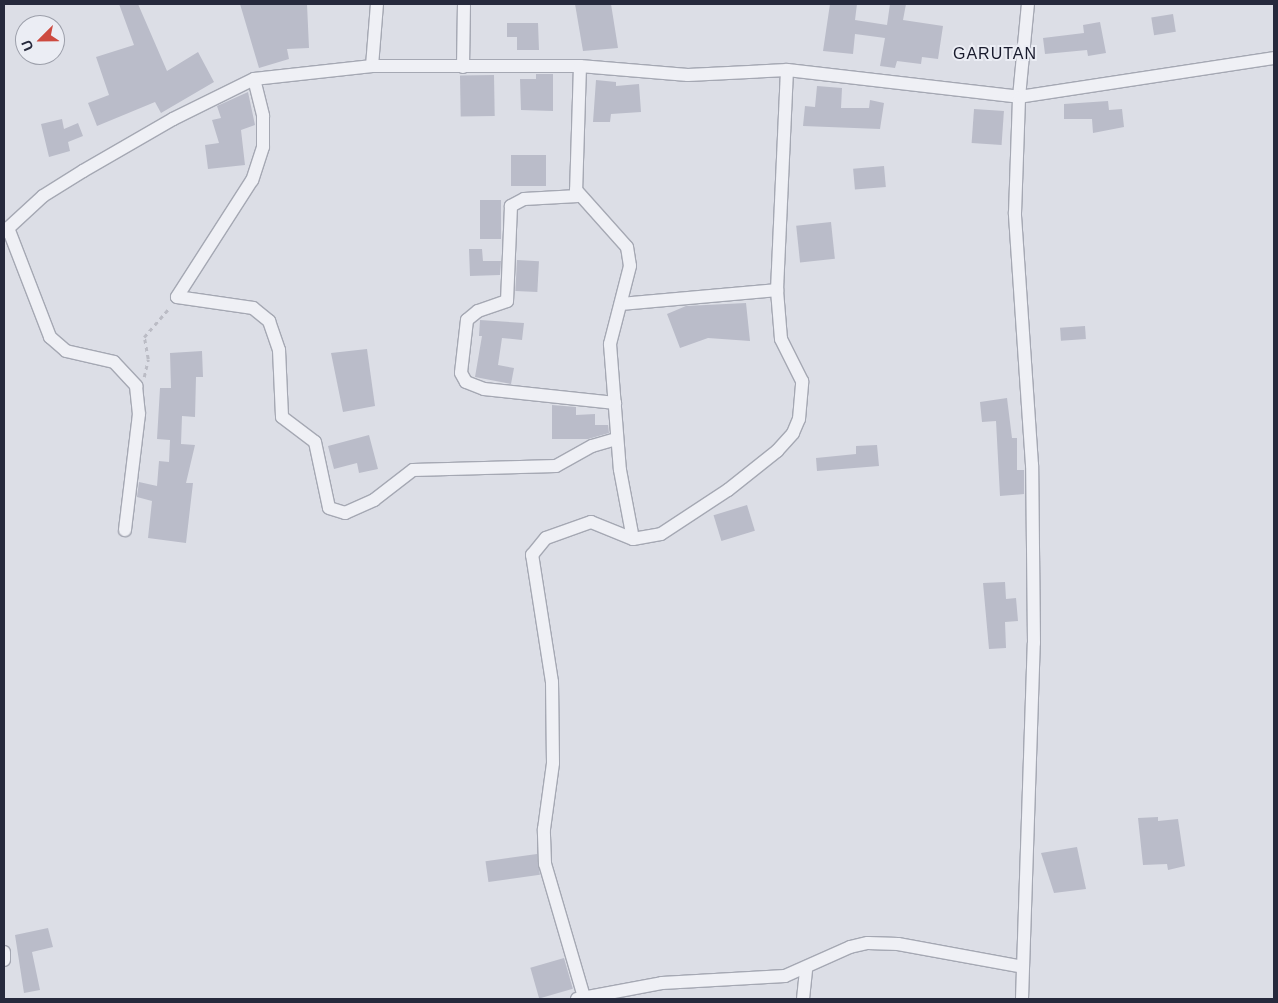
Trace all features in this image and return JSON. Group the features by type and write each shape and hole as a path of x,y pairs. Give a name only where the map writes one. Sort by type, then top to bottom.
{"street":[{"path":"372,66 377,4"},
{"path":"463,67 464,4"},
{"path":"1022,999 1034,643 1032,465 1015,213 1019,97 1028,4"},
{"path":"125,530 139,414 136,386 114,362 66,351 50,337 6,230 43,196 83,171 173,118 254,79 372,66 580,66 688,75 787,70 1019,97 1274,58"},
{"path":"578,196 580,66"},
{"path":"787,70 778,290 781,339 802,381 793,433 728,490 676,527 633,539 591,522 546,538 532,555 552,682 553,763 544,829 545,864 580,998 662,984 785,976 806,969 850,947 880,943 1023,967"},
{"path":"254,79 263,116 263,147 255,171 177,297 253,308 268,321 279,350 282,417 315,442 326,500 338,514 374,500 413,470 556,466 592,446 617,440"},
{"path":"615,403 484,389 466,382 461,373 467,320 478,311 507,301 511,206 524,199 578,196 611,224 628,247 630,266 610,344 615,403 617,440 633,539"},
{"path":"621,304 778,290"},
{"path":"4,952 4,960"},
{"path":"803,999 806,969"}],"path":[{"path":"136,386 148,373 144,337 177,297"}],"building":[{"path":"119,4 138,4 167,71 198,52 214,82 161,113 155,102 97,126 88,103 109,95 96,57 134,45"},
{"path":"240,4 307,4 309,48 287,49 289,59 259,68"},
{"path":"575,4 611,4 618,48 583,51"},
{"path":"830,4 857,4 855,20 887,25 890,4 906,4 903,20 943,26 938,59 922,57 921,64 897,61 895,68 880,66 885,38 855,34 853,54 823,51"},
{"path":"1173,14 1176,32 1154,35 1151,17"},
{"path":"1100,22 1106,53 1088,56 1087,50 1045,54 1043,38 1084,33 1083,25"},
{"path":"507,23 538,23 539,50 517,50 517,37 507,37"},
{"path":"536,74 553,74 553,111 521,110 520,79 536,79"},
{"path":"494,75 495,116 461,117 460,76"},
{"path":"596,80 616,82 616,86 639,84 641,112 611,114 610,122 593,122"},
{"path":"817,86 842,88 841,108 869,108 870,100 884,103 880,129 803,126 805,106 815,107"},
{"path":"248,92 255,125 241,130 245,165 208,169 205,145 219,143 212,120 221,118 217,106"},
{"path":"1108,101 1109,110 1122,109 1124,127 1093,133 1092,119 1064,119 1064,104"},
{"path":"974,109 1004,111 1002,145 972,143"},
{"path":"62,119 64,129 78,123 83,136 68,142 70,151 49,157 41,124"},
{"path":"511,155 546,155 546,186 511,186"},
{"path":"884,166 886,187 855,190 853,169"},
{"path":"480,200 501,200 501,239 480,239"},
{"path":"831,222 835,259 800,262 796,226"},
{"path":"469,249 482,249 483,261 501,261 500,275 470,276"},
{"path":"517,260 539,261 537,292 515,291"},
{"path":"746,303 750,341 708,338 680,348 667,314 686,306"},
{"path":"480,320 524,323 522,340 502,338 498,365 514,368 511,384 475,377 482,336 479,336"},
{"path":"1085,326 1086,339 1061,341 1060,328"},
{"path":"367,349 375,406 343,412 331,353"},
{"path":"202,351 203,377 196,377 195,417 182,416 181,444 195,445 186,483 193,483 186,543 148,538 152,501 137,497 139,482 157,486 159,461 169,462 170,440 157,439 160,388 171,388 170,353"},
{"path":"1007,398 1012,438 1017,438 1017,470 1024,470 1024,494 1000,496 996,421 982,422 980,402"},
{"path":"552,405 576,407 576,415 595,414 595,425 608,425 609,433 588,439 552,439"},
{"path":"369,435 378,469 359,473 357,463 334,469 328,446"},
{"path":"877,445 879,466 817,471 816,458 856,454 856,446"},
{"path":"747,505 755,531 721,541 714,515"},
{"path":"1005,582 1006,599 1016,598 1018,621 1005,622 1006,648 989,649 983,583"},
{"path":"1158,817 1158,821 1178,819 1185,866 1168,870 1167,864 1143,865 1138,818"},
{"path":"1077,847 1086,889 1054,893 1041,853"},
{"path":"537,854 540,875 488,882 486,861"},
{"path":"48,928 53,947 32,952 40,990 24,993 15,935"},
{"path":"564,958 573,989 539,998 530,968"}],"district":[{"name":"GARUTAN","path":"995,54"}]}
